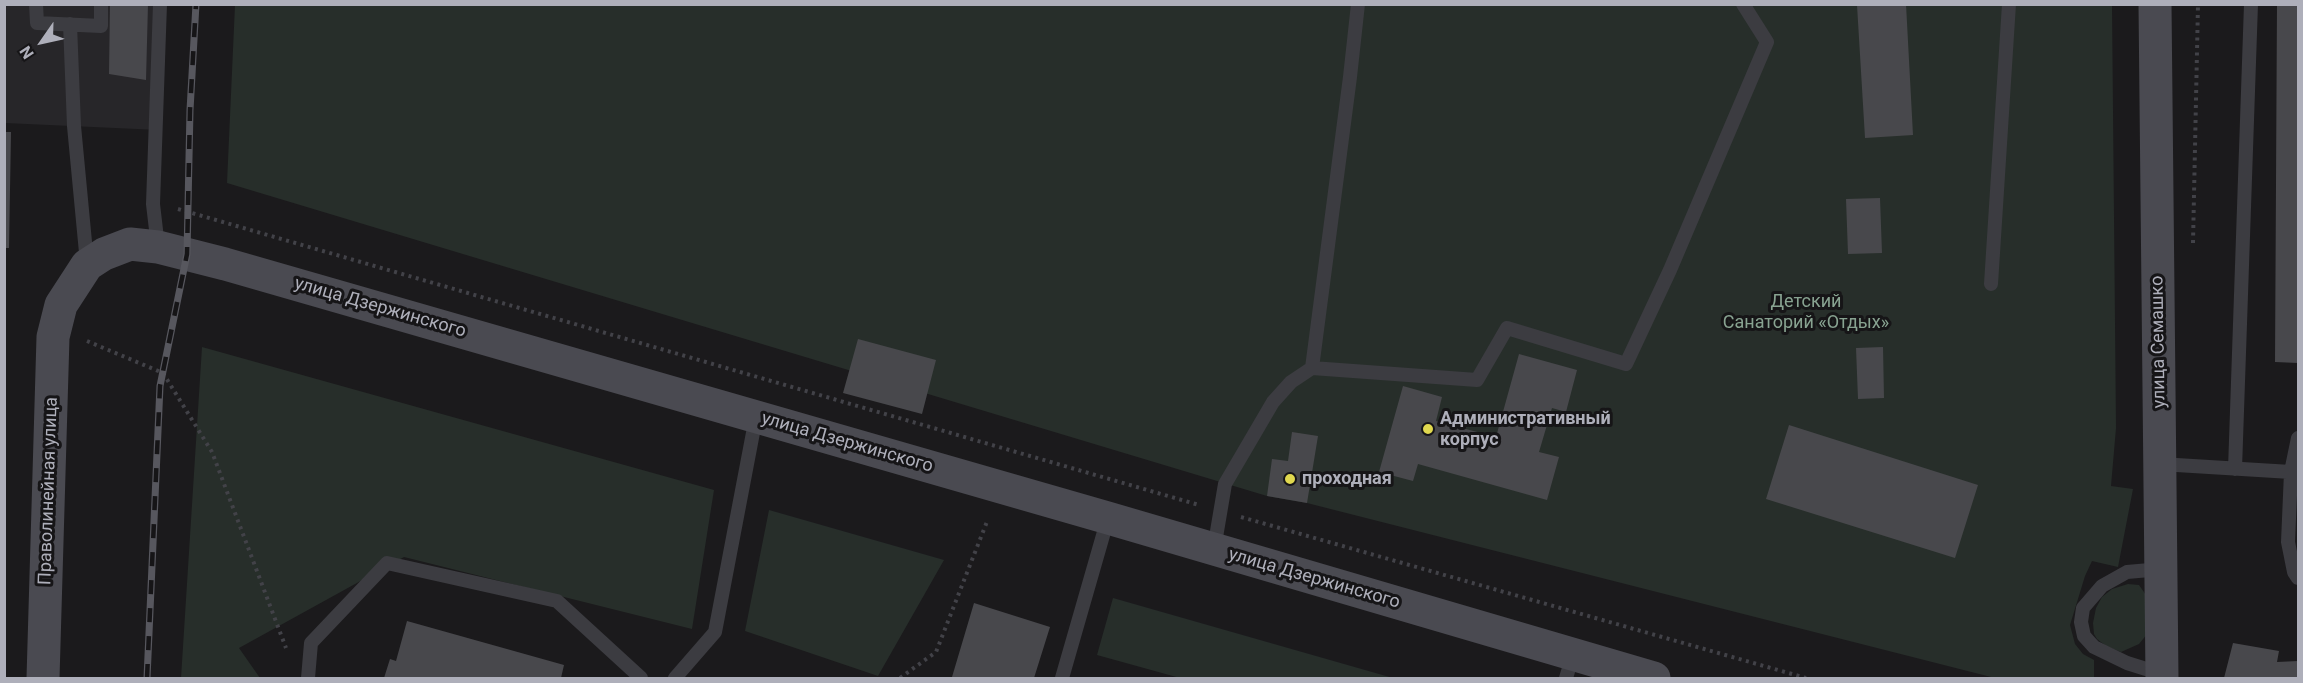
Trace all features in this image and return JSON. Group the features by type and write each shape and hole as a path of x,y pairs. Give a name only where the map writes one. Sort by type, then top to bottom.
{"main road":[{"name":"улица Семашко","path":"2156,4 2162,676"},
{"name":"улица Дзержинского","path":"60,305 87,265 104,254 130,244 158,246 1214,549 1569,666 1654,678"},
{"name":"Праволинейная улица","path":"43,678 53,337 60,305"}],"lane":[{"path":"36,4 37,23 101,26 101,4"},
{"path":"158,246 153,204 159,4"},
{"path":"1312,368 1358,4"},
{"path":"1214,549 1225,484 1273,402 1291,382 1312,368 1477,380 1507,328 1626,364 1670,270 1767,42 1743,4"},
{"path":"1991,284 2008,4"},
{"path":"2235,469 2251,4"},
{"path":"70,24 74,126 87,265"},
{"path":"675,678 715,632 756,417"},
{"path":"2298,438 2291,472 2288,542 2294,572 2298,578"},
{"path":"2160,464 2291,472"},
{"path":"1062,678 1108,518"},
{"path":"308,678 311,643 387,563 557,601 641,678"},
{"path":"2161,569 2127,572 2102,586 2083,608 2081,621 2084,636 2094,647 2162,676"}],"path":[{"path":"169,206 188,214 1220,512 1806,678"},
{"path":"84,351 86,331"},
{"path":"85,340 163,373 212,452 289,657"},
{"path":"900,678 936,652 990,513"}],"shaded area":[{"path":"5,5 160,5 159,130 5,123"}],"green space":[{"name":"Детский Санаторий «Отдых»","path":"235,5 2112,5 2116,428 2111,486 2133,489 2118,567 2092,561 2070,625 2075,644 2083,654 2094,660 2094,678 1995,678 1307,503 1267,496 227,183"},
{"path":"202,347 714,490 692,629 404,557 239,648 260,678 181,678"},
{"path":"769,510 944,560 878,676 745,631"},
{"path":"2128,584 2139,585 2146,595 2148,633 2139,644 2121,652 2106,646 2097,639 2093,623 2096,608 2102,597 2112,589"},
{"path":"1113,598 1393,678 1180,678 1097,655"}],"building":[{"path":"110,4 148,4 146,80 109,74"},
{"path":"1906,4 1913,135 1865,138 1857,5"},
{"path":"2277,4 2298,4 2298,363 2275,362"},
{"path":"4,132 11,132 9,248 4,248"},
{"path":"1880,198 1882,253 1848,254 1846,199"},
{"path":"858,339 936,360 922,414 843,393"},
{"path":"1883,347 1884,398 1858,399 1856,348"},
{"name":"Административный корпус","path":"1519,354 1577,370 1566,412 1552,408 1539,452 1559,457 1547,500 1418,464 1413,481 1379,472 1403,386 1442,397 1436,421 1496,437"},
{"path":"1789,425 1978,485 1955,558 1766,499"},
{"name":"проходная","path":"1292,432 1318,436 1307,503 1267,496 1272,459 1288,461"},
{"path":"974,603 1050,627 1034,678 952,677"},
{"path":"407,621 564,665 561,678 384,678 390,659 396,661"},
{"path":"2233,643 2279,651 2277,662 2298,661 2298,678 2224,678"}],"railway":[{"path":"147,678 160,386 187,254 190,110 196,4"}],"place":[{"name":"Административный корпус","path":"1428,429"},
{"name":"проходная","path":"1290,479"}]}
